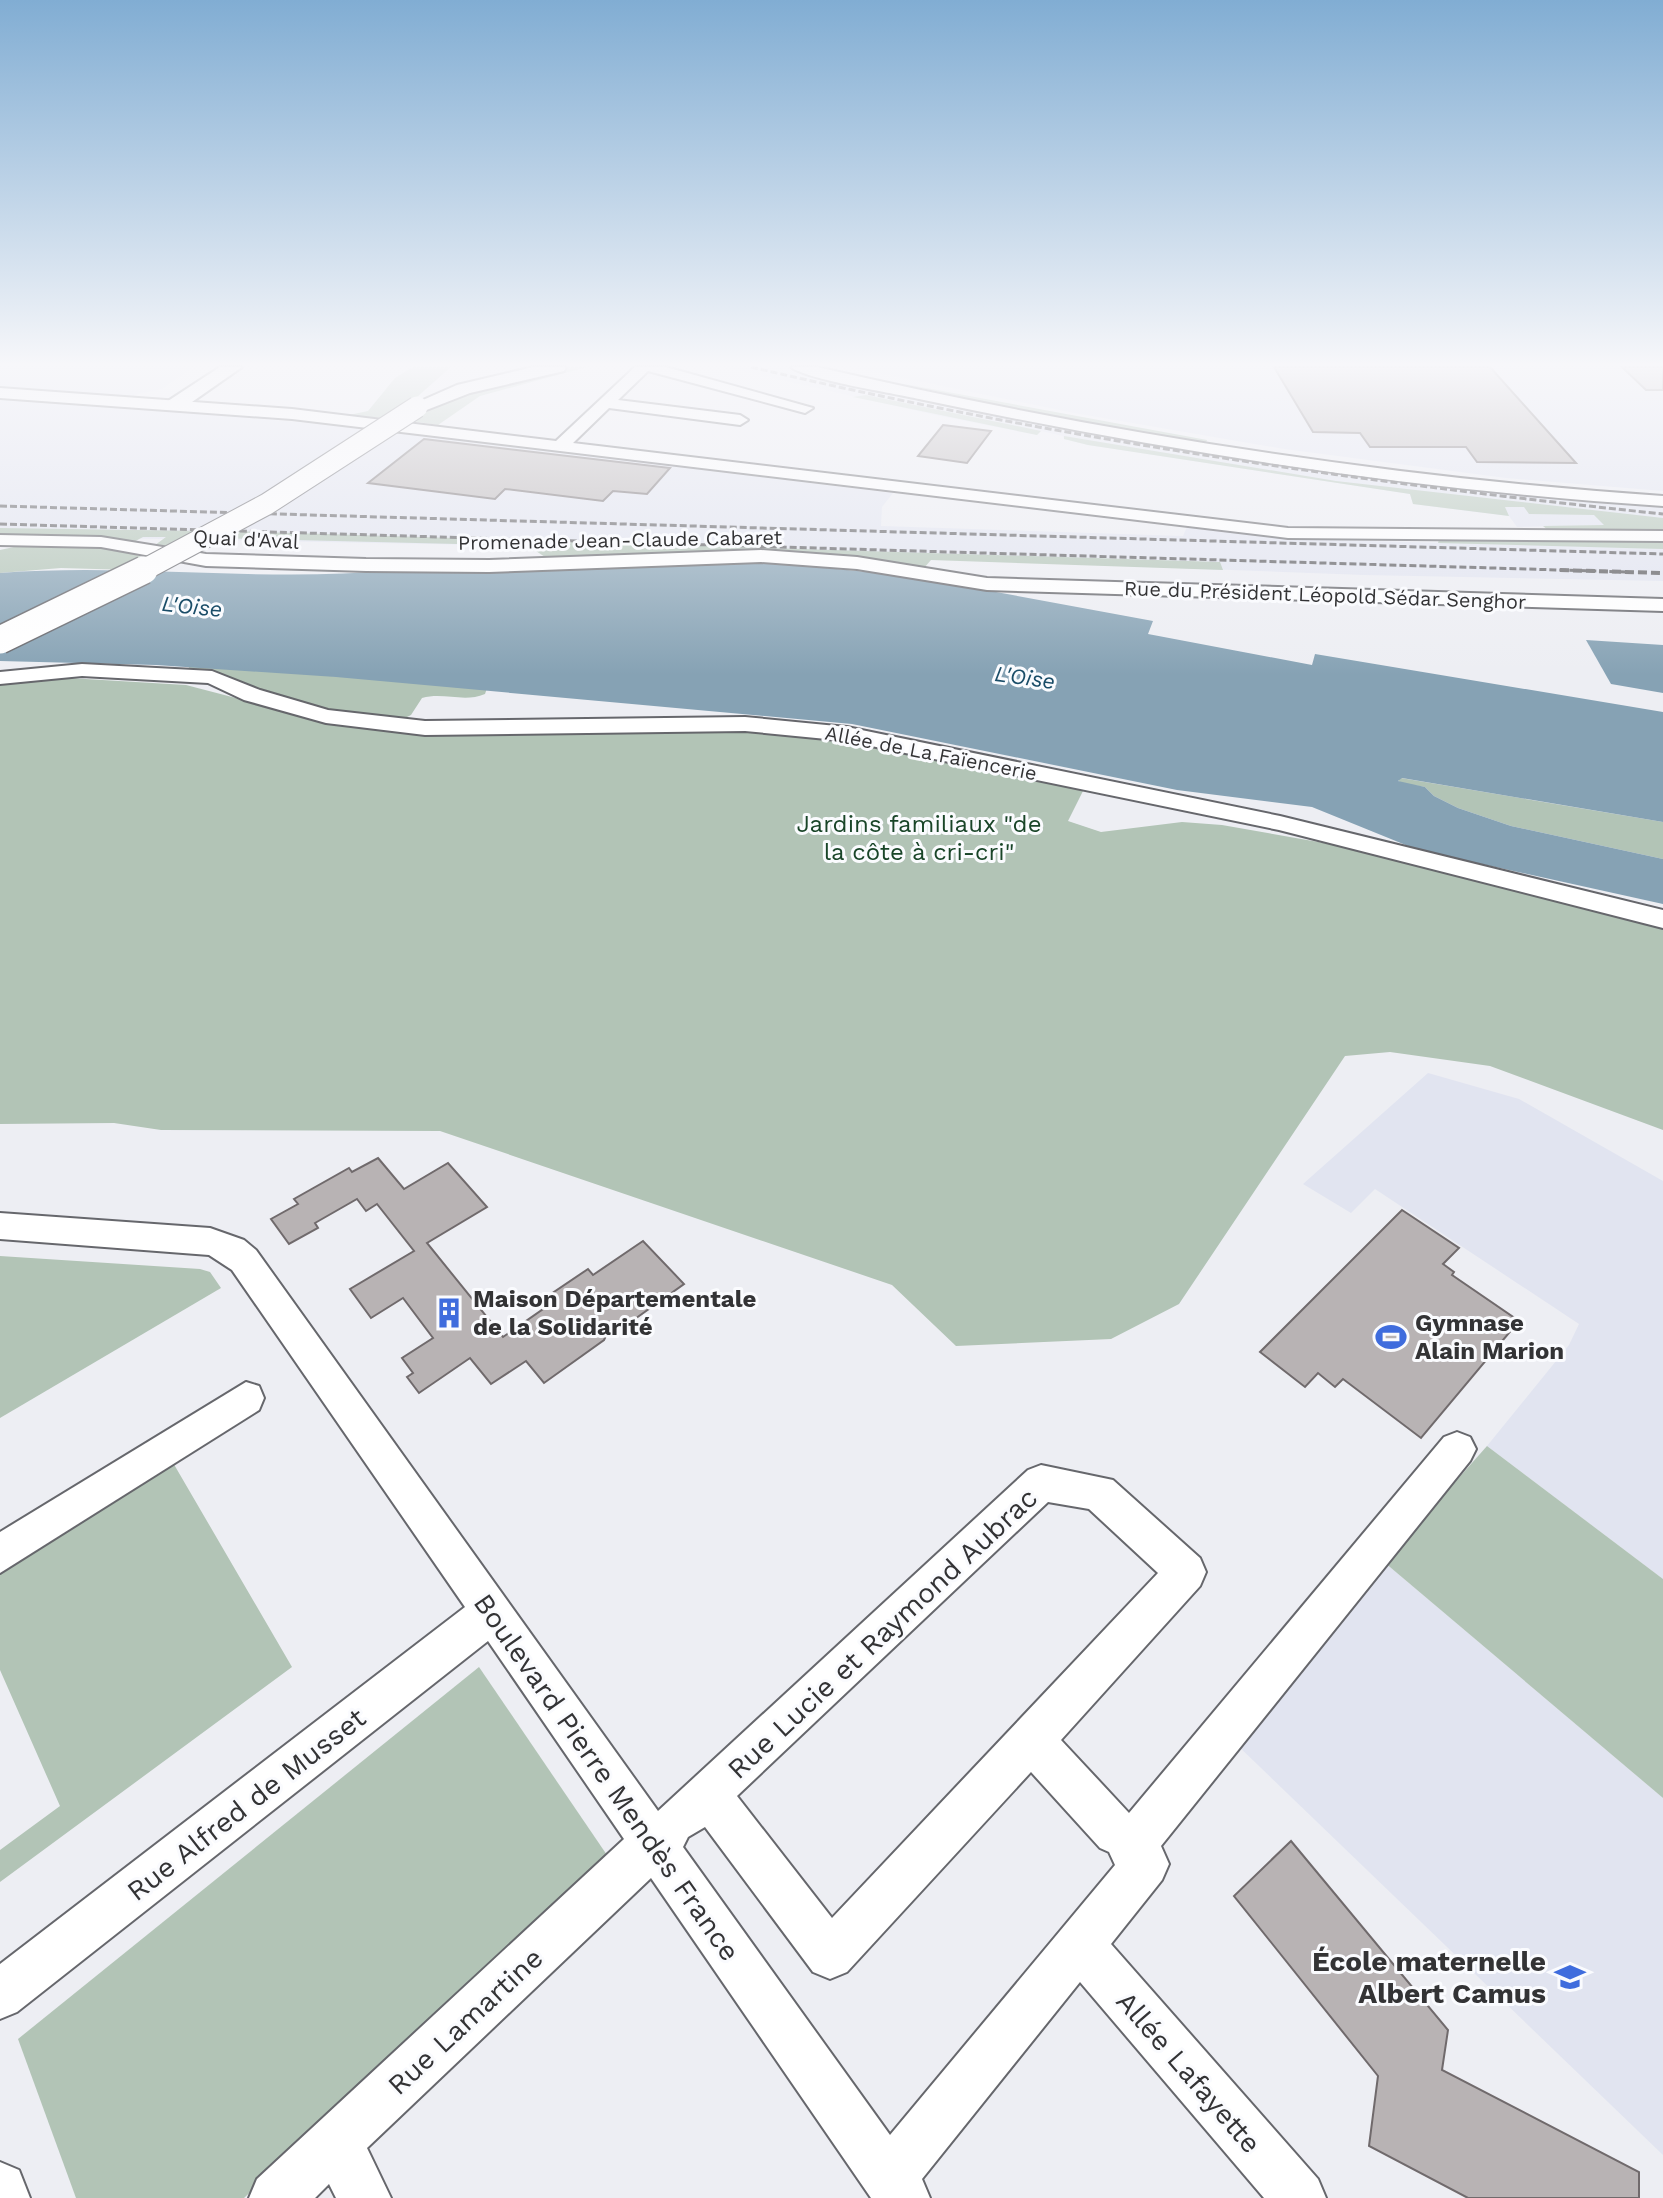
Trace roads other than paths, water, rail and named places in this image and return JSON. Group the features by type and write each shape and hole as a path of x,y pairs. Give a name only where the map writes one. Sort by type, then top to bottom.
{"main road":[{"path":"0,640 244,516 318,470"}],"street":[{"path":"842,470 1288,533 1663,536"},
{"path":"1352,470 1487,487 1663,501"},
{"name":"Quai d'Aval","path":"0,540 91,541 206,560 396,565"},
{"name":"Promenade Jean-Claude Cabaret","path":"396,565 489,566 761,556 857,563 987,584"},
{"name":"Rue du Président Léopold Sédar Senghor","path":"987,584 1663,605"},
{"name":"Allée de La Faïencerie","path":"0,678 82,670 212,677 252,695 326,716 425,728 745,724 847,734 1280,823 1663,919"},
{"name":"Boulevard Pierre Mendès France","path":"0,1226 221,1245 244,1260 492,1612 678,1821 896,2188"},
{"path":"0,1554 246,1398"},
{"path":"896,2188 1080,1945 1146,1864 1130,1848 1457,1449"},
{"name":"Rue Lucie et Raymond Aubrac","path":"1041,1483 1099,1493 1186,1572 1031,1740 830,1955 678,1821 1041,1483"},
{"name":"Rue Alfred de Musset","path":"0,1995 492,1612"},
{"path":"1031,1740 1116,1832"},
{"name":"Rue Lamartine","path":"276,2198 678,1821"},
{"name":"Allée Lafayette","path":"1080,1945 1299,2198"},
{"path":"336,2142 364,2198"},
{"path":"0,2189 3,2198"}],"water":[{"name":"L'Oise","path":"743,560 909,576 1153,621 1148,634 1312,665 1315,654 1663,712 1663,822 1402,778 1398,781 1425,787 1434,796 1458,808 1511,826 1663,859 1663,904 1418,850 1312,807 1177,790 852,724 336,677 156,665 0,661 0,573 99,570 296,575"},
{"path":"1586,640 1663,645 1663,693 1611,684"}],"railway":[{"path":"1303,470 1663,514"},
{"path":"0,506 1663,554"},
{"path":"0,524 1574,570"},
{"path":"1560,570 1574,570"},
{"path":"1574,570 1663,573"},
{"path":"1574,570 1628,572"}],"place":[{"name":"Maison Départementale de la Solidarité","path":"449,1313"},
{"name":"Gymnase Alain Marion","path":"1391,1337"},
{"name":"École maternelle Albert Camus","path":"1570,1977"}],"park label":[{"name":"Jardins familiaux \"de la côte à cri-cri\"","path":"919,838"}]}
